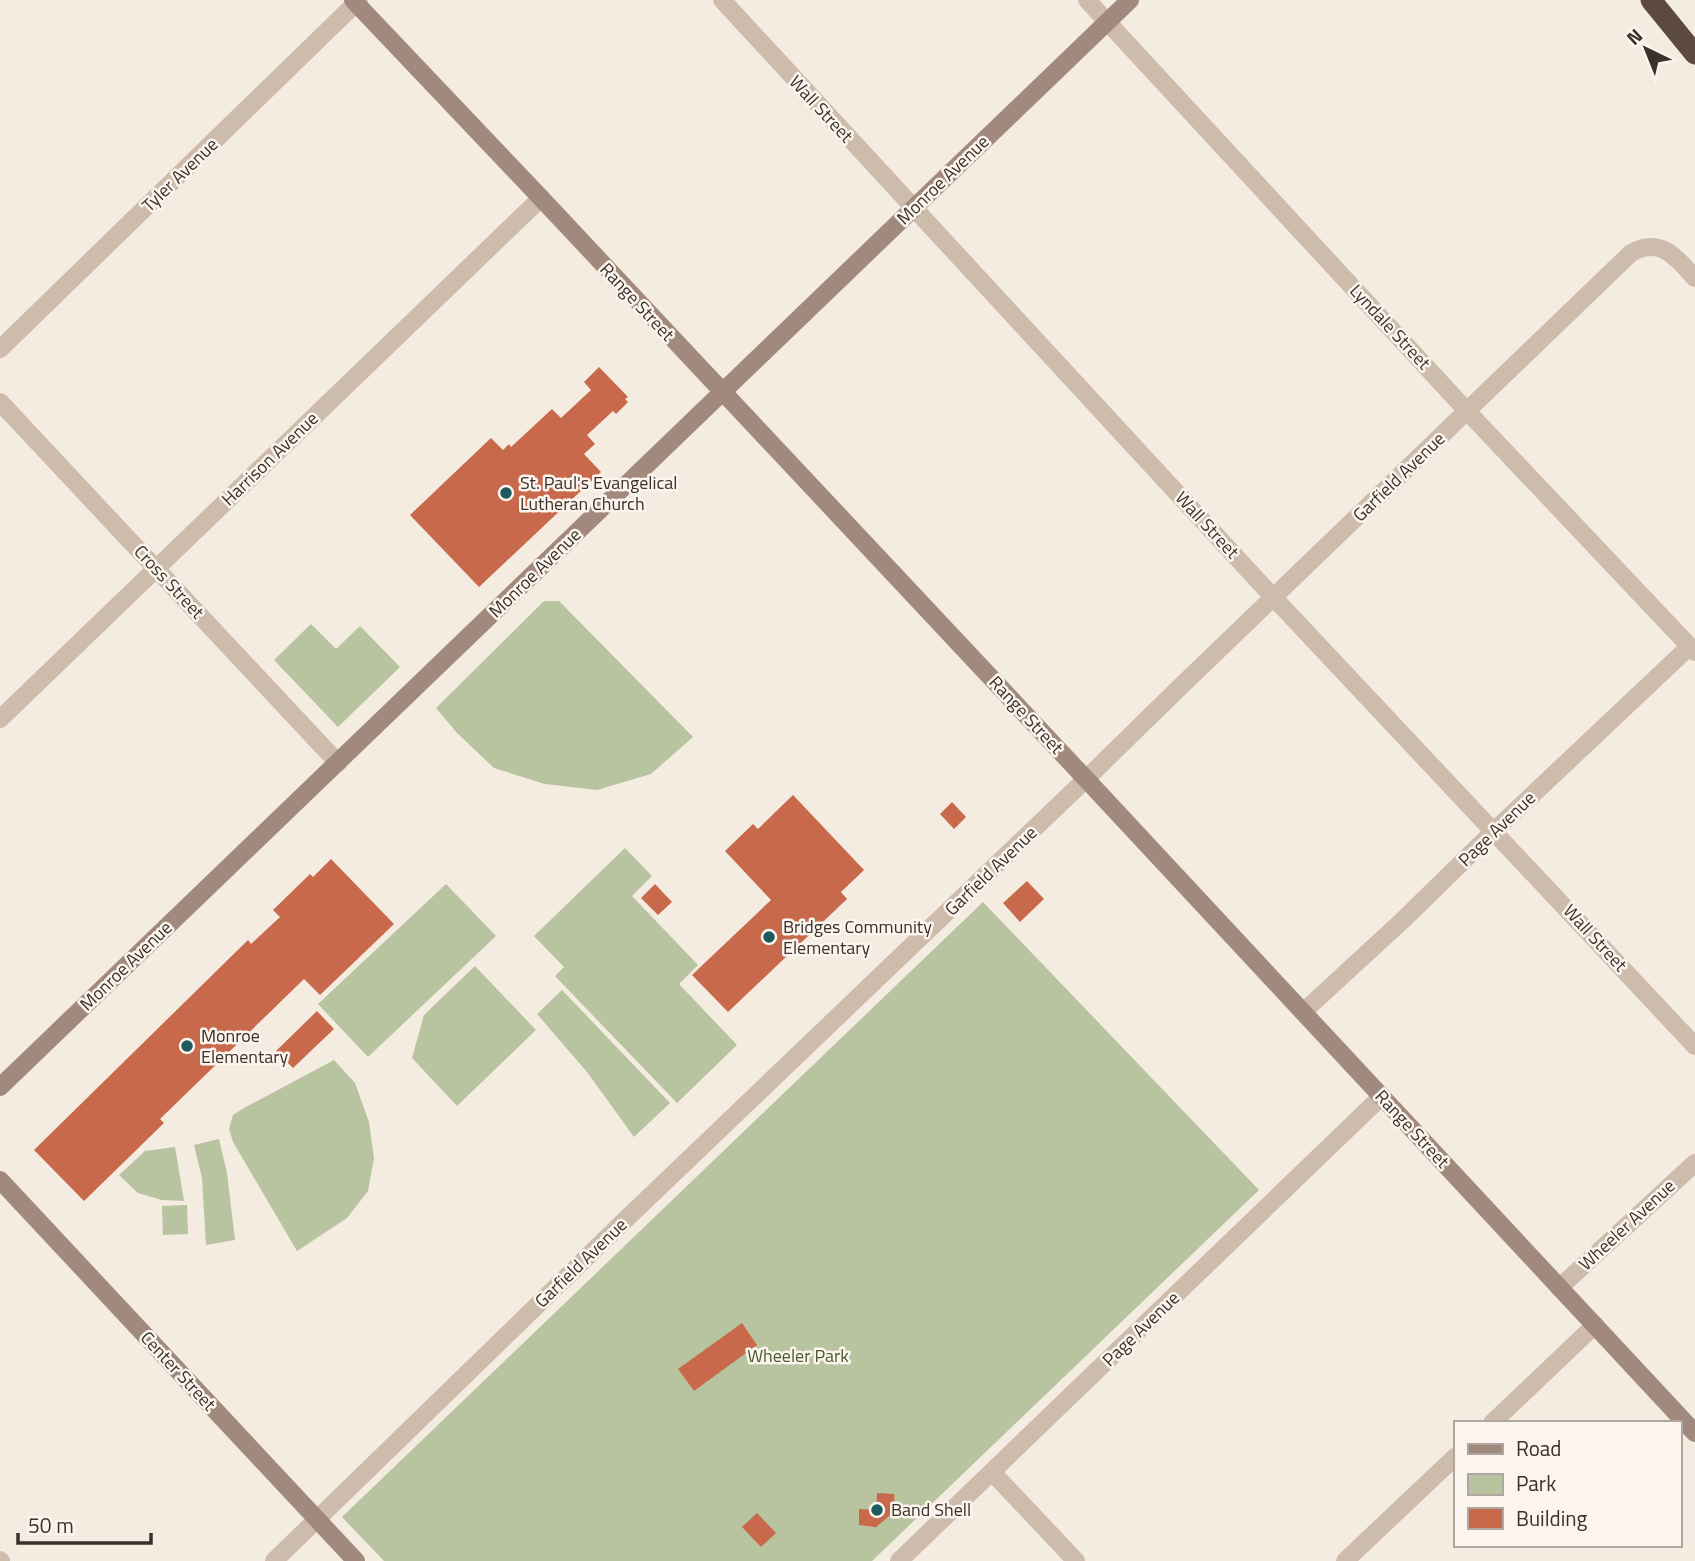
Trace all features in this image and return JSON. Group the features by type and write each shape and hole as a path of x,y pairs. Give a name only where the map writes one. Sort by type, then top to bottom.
{"highway":[{"path":"1651,0 1695,54"}],"street":[{"name":"Wall Street","path":"722,0 913,209 1695,1046"},
{"name":"Lyndale Street","path":"1087,0 1467,411 1692,649"},
{"name":"Monroe Avenue","path":"0,1087 1130,0"},
{"name":"Range Street","path":"356,1 1695,1433"},
{"name":"Tyler Avenue","path":"0,349 356,1"},
{"name":"Harrison Avenue","path":"0,719 541,198"},
{"name":"Garfield Avenue","path":"274,1561 1631,253 1651,245 1662,249 1676,258 1695,278"},
{"name":"Cross Street","path":"0,402 338,763"},
{"name":"Page Avenue","path":"1303,1012 1692,649"},
{"name":"Page Avenue","path":"899,1561 1382,1096"},
{"name":"Wheeler Avenue","path":"1559,1288 1695,1163"},
{"name":"Center Street","path":"0,1180 356,1561"},
{"path":"1494,1421 1595,1325"},
{"path":"1345,1561 1454,1458"},
{"path":"992,1472 1076,1561"}],"green space":[{"path":"544,601 559,601 693,737 651,774 597,790 545,784 494,768 457,733 436,708"},
{"path":"311,624 336,649 360,626 400,667 338,727 274,660"},
{"path":"625,848 652,876 632,896 698,965 679,984 737,1045 677,1103 555,976 564,967 534,936"},
{"path":"446,884 496,936 368,1057 318,1004"},
{"name":"Wheeler Park","path":"983,902 1259,1190 872,1561 384,1561 342,1517"},
{"path":"475,966 536,1030 457,1106 412,1058 424,1015"},
{"path":"562,990 670,1103 634,1137 587,1072 537,1014"},
{"path":"334,1060 355,1083 369,1122 374,1158 368,1191 347,1218 297,1251 233,1142 229,1129 233,1115"},
{"path":"219,1139 227,1173 235,1240 206,1245 202,1178 194,1145"},
{"path":"175,1147 184,1201 162,1200 138,1193 119,1175 145,1151"},
{"path":"187,1205 188,1234 163,1235 162,1206"}],"building":[{"name":"St. Paul's Evangelical Lutheran Church","path":"599,367 628,397 625,399 628,402 616,414 613,411 587,435 595,444 584,454 601,472 479,587 410,515 491,438 503,450 509,444 511,447 552,409 561,418 591,390 584,382"},
{"name":"Bridges Community Elementary","path":"793,795 864,870 841,892 847,899 728,1012 692,975 771,900 725,851 753,824 758,829"},
{"path":"952,802 966,817 954,829 940,814"},
{"name":"Monroe Elementary","path":"331,859 394,924 320,995 304,979 160,1119 164,1123 84,1201 34,1150 248,940 251,944 280,917 273,910 310,874 313,877"},
{"path":"1027,881 1044,899 1020,922 1003,903"},
{"path":"655,884 672,902 658,915 641,898"},
{"path":"317,1011 334,1029 293,1068 276,1051"},
{"path":"742,1323 757,1345 694,1391 678,1369"},
{"name":"Band Shell","path":"877,1493 894,1494 895,1511 875,1528 859,1525 859,1509 876,1510"},
{"path":"757,1513 776,1533 761,1547 742,1527"}],"place":[{"name":"St. Paul's Evangelical Lutheran Church","path":"506,493"},
{"name":"Bridges Community Elementary","path":"769,937"},
{"name":"Monroe Elementary","path":"187,1046"},
{"name":"Band Shell","path":"877,1510"}]}
